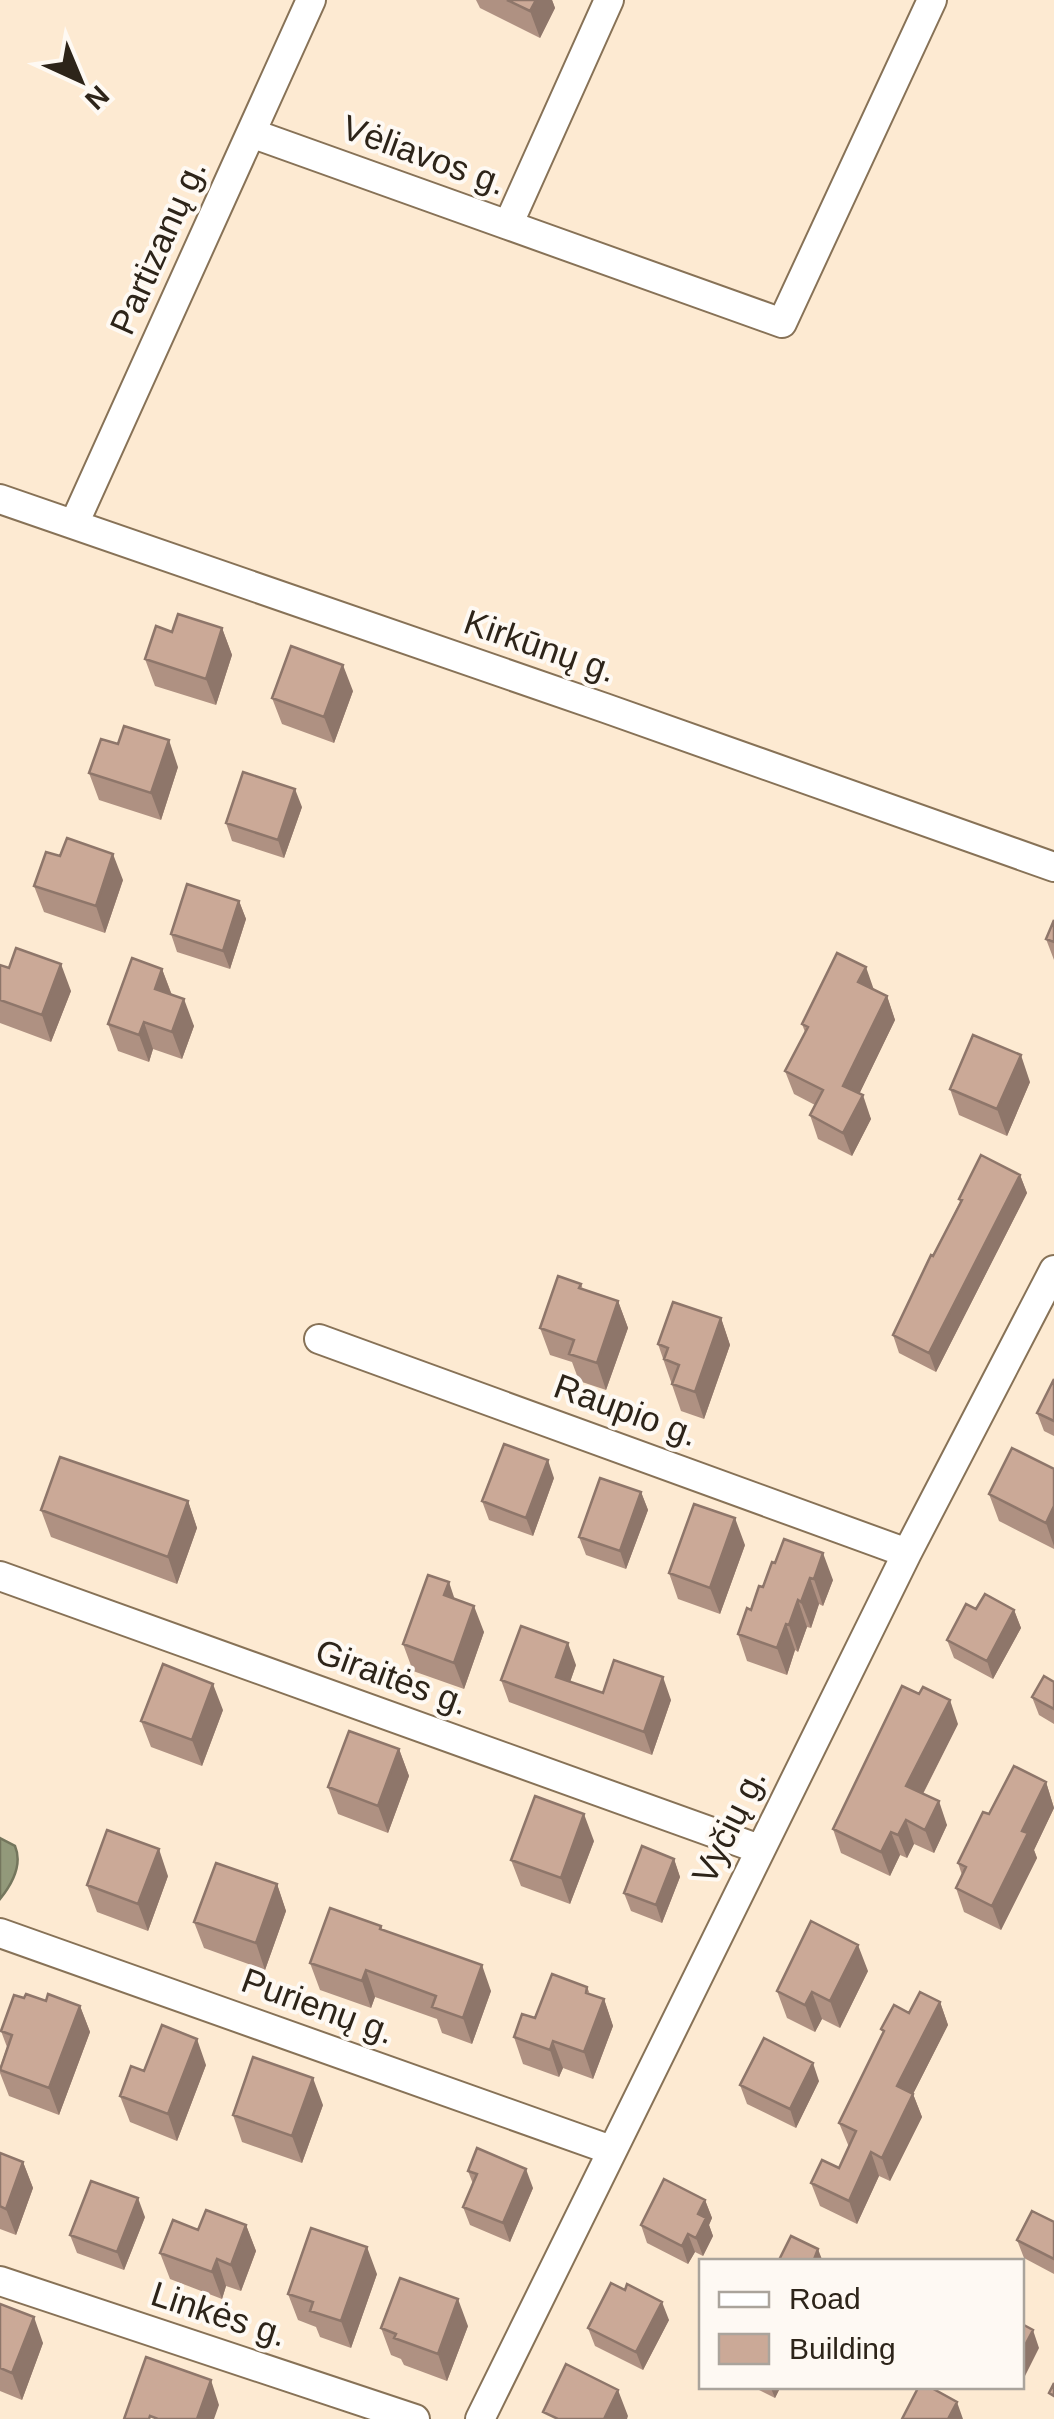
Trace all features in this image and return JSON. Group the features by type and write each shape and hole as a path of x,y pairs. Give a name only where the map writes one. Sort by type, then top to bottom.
{"street":[{"name":"Partizanų g.","path":"74,524 311,0"},
{"name":"Vėliavos g.","path":"251,133 508,225 609,0"},
{"path":"508,225 782,323 932,0"},
{"name":"Kirkūnų g.","path":"0,498 1054,868"},
{"name":"Vyčių g.","path":"480,2419 907,1552 1054,1270"},
{"name":"Raupio g.","path":"319,1339 907,1552"},
{"name":"Giraitės g.","path":"0,1576 759,1849"},
{"name":"Purienų g.","path":"0,1933 611,2150"},
{"name":"Linkės g.","path":"0,2281 415,2419"}],"shaded area":[{"path":"0,1838 15,1846 18,1860 12,1881 0,1899"}],"building":[{"path":"507,0 536,0 530,11"},
{"path":"178,614 222,628 206,679 145,659 156,626 172,632"},
{"path":"291,646 343,665 324,717 272,698"},
{"path":"124,726 169,740 151,793 89,773 101,739 118,744"},
{"path":"243,772 295,789 278,840 226,823"},
{"path":"67,838 113,854 96,906 34,886 46,852 60,856"},
{"path":"187,884 239,901 223,951 171,934"},
{"path":"1054,920 1054,942 1046,939"},
{"path":"16,948 61,964 42,1015 0,1000 0,965 9,968"},
{"path":"837,953 866,967 858,982 887,996 843,1086 863,1095 843,1133 810,1115 823,1090 785,1071 808,1027 802,1024"},
{"path":"132,958 162,969 155,989 184,999 172,1032 144,1022 139,1035 108,1024"},
{"path":"973,1035 1021,1055 997,1109 950,1089"},
{"path":"981,1155 1020,1175 929,1353 893,1335"},
{"path":"558,1276 618,1301 597,1363 569,1354 574,1340 540,1328"},
{"path":"673,1302 721,1318 695,1392 672,1384 679,1365 664,1359 668,1348 658,1344"},
{"path":"1054,1379 1054,1421 1037,1413"},
{"path":"504,1444 548,1460 526,1518 482,1501"},
{"path":"1012,1448 1054,1469 1054,1506 1046,1523 989,1494"},
{"path":"60,1457 188,1501 168,1557 41,1510"},
{"path":"600,1478 641,1492 620,1551 579,1537"},
{"path":"694,1504 735,1518 710,1588 669,1573"},
{"path":"784,1539 823,1553 814,1579 810,1578 801,1602 798,1600 777,1648 738,1634 747,1608 751,1610"},
{"path":"428,1575 449,1582 444,1595 474,1606 454,1663 403,1644"},
{"path":"985,1594 1014,1610 987,1661 947,1640 966,1604 976,1609"},
{"path":"521,1626 568,1643 556,1677 603,1693 614,1660 663,1677 644,1732 501,1680"},
{"path":"163,1664 213,1684 192,1740 141,1721"},
{"path":"1044,1676 1054,1682 1054,1709 1032,1697"},
{"path":"902,1686 919,1694 923,1687 950,1700 906,1786 939,1801 925,1830 906,1820 898,1835 891,1832 881,1852 833,1829"},
{"path":"349,1731 399,1749 378,1806 328,1787"},
{"path":"1014,1766 1046,1782 1022,1831 1028,1833 992,1906 956,1888 966,1867 958,1863 983,1812 989,1814"},
{"path":"535,1796 584,1814 561,1878 511,1860"},
{"path":"107,1830 159,1849 138,1904 87,1885"},
{"path":"642,1846 674,1859 656,1905 624,1893"},
{"path":"216,1863 277,1884 256,1943 194,1922"},
{"path":"330,1908 482,1965 463,2018 432,2007 436,1996 366,1970 362,1981 310,1963"},
{"path":"811,1921 858,1945 830,2001 812,1992 805,2005 777,1991"},
{"path":"552,1974 587,1987 586,1993 604,1999 584,2052 553,2041 550,2050 514,2037 522,2014 535,2018"},
{"path":"920,1992 940,2002 897,2086 913,2094 882,2158 871,2152 849,2201 811,2183 822,2160 839,2168 856,2131 839,2123 884,2031 881,2029 894,2005 909,2013"},
{"path":"26,1994 46,2001 48,1994 80,2006 49,2088 0,2070 12,2035 1,2031 14,1995 24,1998"},
{"path":"162,2025 197,2039 168,2114 120,2096 131,2066 144,2071"},
{"path":"764,2038 813,2063 790,2109 740,2085"},
{"path":"253,2057 313,2078 292,2136 233,2115"},
{"path":"477,2148 526,2169 503,2223 463,2207 477,2174 468,2171"},
{"path":"0,2153 23,2162 6,2209 0,2206"},
{"path":"664,2179 705,2200 698,2214 706,2218 696,2238 688,2234 682,2246 641,2225"},
{"path":"91,2181 138,2198 117,2252 70,2235"},
{"path":"206,2210 246,2225 231,2265 217,2259 212,2272 160,2253 173,2220 198,2230"},
{"path":"1032,2211 1054,2222 1054,2259 1017,2240"},
{"path":"311,2228 367,2247 341,2321 310,2311 313,2302 288,2294"},
{"path":"791,2236 818,2249 814,2259 780,2259"},
{"path":"400,2278 458,2299 438,2354 394,2338 396,2334 381,2328"},
{"path":"611,2283 625,2290 627,2284 662,2302 636,2352 588,2328"},
{"path":"0,2304 34,2317 12,2373 0,2368"},
{"path":"1024,2325 1033,2330 1024,2347"},
{"path":"146,2357 211,2380 197,2419 124,2419"},
{"path":"566,2364 618,2390 604,2419 558,2419 543,2412"},
{"path":"917,2389 933,2389 957,2402 948,2419 902,2419"}]}
